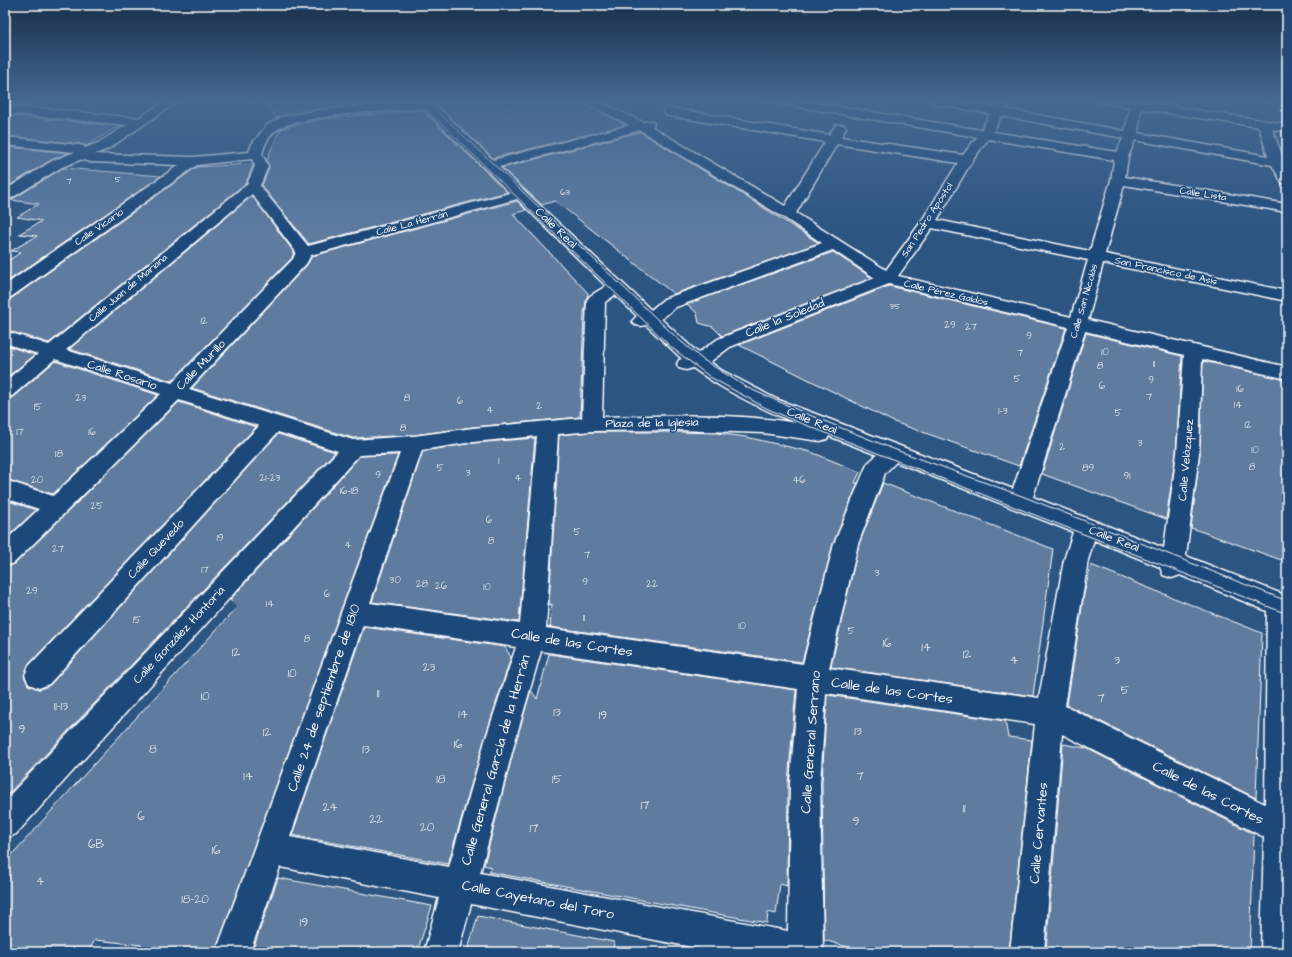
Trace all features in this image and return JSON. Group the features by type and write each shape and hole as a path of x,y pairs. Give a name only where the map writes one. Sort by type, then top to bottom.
{"street":[{"path":"39,145 79,149 80,156"},
{"path":"5,196 57,164 105,145"},
{"path":"255,155 258,145"},
{"name":"Calle Real","path":"469,145 616,286 645,320 691,362 769,404 892,453 1020,501 1173,565 1284,606"},
{"path":"490,165 569,145"},
{"name":"Calle Pérez Galdós","path":"673,145 788,214 888,279 1287,373"},
{"path":"788,214 830,145"},
{"path":"864,145 966,160"},
{"name":"San Pedro Apóstol","path":"888,279 928,223 966,160 978,145"},
{"path":"1049,145 1121,157"},
{"name":"Calle San Nicolás","path":"1020,501 1078,324 1118,180 1121,157 1127,145"},
{"path":"1183,145 1277,162"},
{"path":"1271,145 1277,162 1287,180"},
{"path":"80,156 90,158 193,161 255,155 261,159 262,166 253,186 304,252"},
{"name":"Calle Vicario","path":"5,293 193,161"},
{"name":"Calle Lista","path":"1118,180 1287,208"},
{"name":"Calle Juan de Mariana","path":"5,391 253,186"},
{"name":"Calle La Herrán","path":"304,252 521,194"},
{"name":"San Francisco de Asís","path":"928,223 1287,296"},
{"path":"645,320 654,316 670,303 834,244"},
{"name":"Calle Murillo","path":"5,556 175,392 300,261 304,252"},
{"name":"Calle la Soledad","path":"691,362 702,359 724,342 888,279"},
{"name":"Plaza de la Iglesia","path":"616,286 596,300 592,424 704,423 744,425 801,430 859,440"},
{"name":"Calle Rosario","path":"5,337 273,424 353,448"},
{"name":"Calle Velázquez","path":"1173,565 1188,453 1193,351"},
{"name":"Calle Quevedo","path":"39,675 273,424"},
{"path":"353,448 414,444 474,435 592,424"},
{"name":"Calle General García de la Herrán","path":"441,952 461,885 500,741 532,637 548,427"},
{"name":"Calle 24 de septiembre de 1810","path":"233,952 414,444"},
{"name":"Calle González Hontoria","path":"5,823 353,448"},
{"name":"Calle General Serrano","path":"806,952 805,784 813,680 846,544 876,469 892,453"},
{"path":"5,489 57,506"},
{"name":"Calle Cervantes","path":"1027,952 1050,713 1076,560 1086,528"},
{"path":"1278,952 1283,831 1284,606"},
{"name":"Calle de las Cortes","path":"354,612 532,637 813,680 1050,713 1283,831"},
{"name":"Calle Cayetano del Toro","path":"270,849 806,952"}],"building":[{"path":"273,145 458,145 507,192 309,244 262,186 269,167 267,161"},
{"path":"479,145 547,145 493,158"},
{"path":"591,145 661,145 819,243 674,294 555,201 542,205 502,168"},
{"path":"5,147 68,153 51,160 5,188"},
{"path":"252,164 253,166 246,183 49,343 5,330 5,299 12,298 197,167"},
{"path":"63,168 161,176 5,283 5,263 21,252 11,251 37,236 19,234 42,221 17,217 39,204 11,200"},
{"path":"252,196 294,252 292,258 172,381 69,349"},
{"path":"517,201 526,210 513,214 588,293 584,313 580,417 473,427 414,435 353,438 192,388 307,265 312,256"},
{"path":"833,252 872,278 722,336 713,327 699,323 697,313 687,304"},
{"path":"889,286 1066,328 1019,466 894,422 739,345"},
{"path":"1086,333 1182,356 1176,453 1166,519 1042,474"},
{"path":"5,345 35,355 5,379"},
{"path":"55,361 158,395 53,494 5,479 5,399 13,397"},
{"path":"1203,361 1287,380 1287,562 1191,528 1200,453"},
{"path":"179,402 256,427 28,665 24,676 28,685 40,689 50,685 278,434 335,452 5,797 5,567 15,564"},
{"path":"592,432 717,433 746,437 811,452 860,472 855,483 858,483 833,544 802,662 550,627 552,604 549,605 559,435"},
{"path":"535,438 519,622 372,602 423,451 473,443"},
{"path":"398,455 215,952 138,952 142,945 95,940 88,952 5,952 5,862 237,607 230,600 360,456"},
{"path":"883,483 1053,549 1033,696 831,667 859,544"},
{"path":"5,500 36,510 5,539"},
{"path":"1091,565 1262,633 1256,798 1067,705 1084,594"},
{"path":"364,627 505,647 511,657 484,741 448,864 292,835"},
{"path":"549,654 796,690 788,783 787,886 780,884 776,914 768,912 767,923 489,872 491,867 484,865 516,741 531,690 537,699"},
{"path":"827,695 1005,721 1008,737 1032,740 1009,952 864,952 824,940 822,783"},
{"path":"1063,744 1086,748 1254,834 1250,952 1046,952"},
{"path":"278,878 432,906 417,952 252,952"},
{"path":"478,916 614,942 613,952 467,952"}],"tram line":[{"path":"463,145 671,347 710,377 766,408 798,422 1287,614"},
{"path":"473,145 677,338 702,359 748,388 896,450 1022,496 1287,601"}]}
